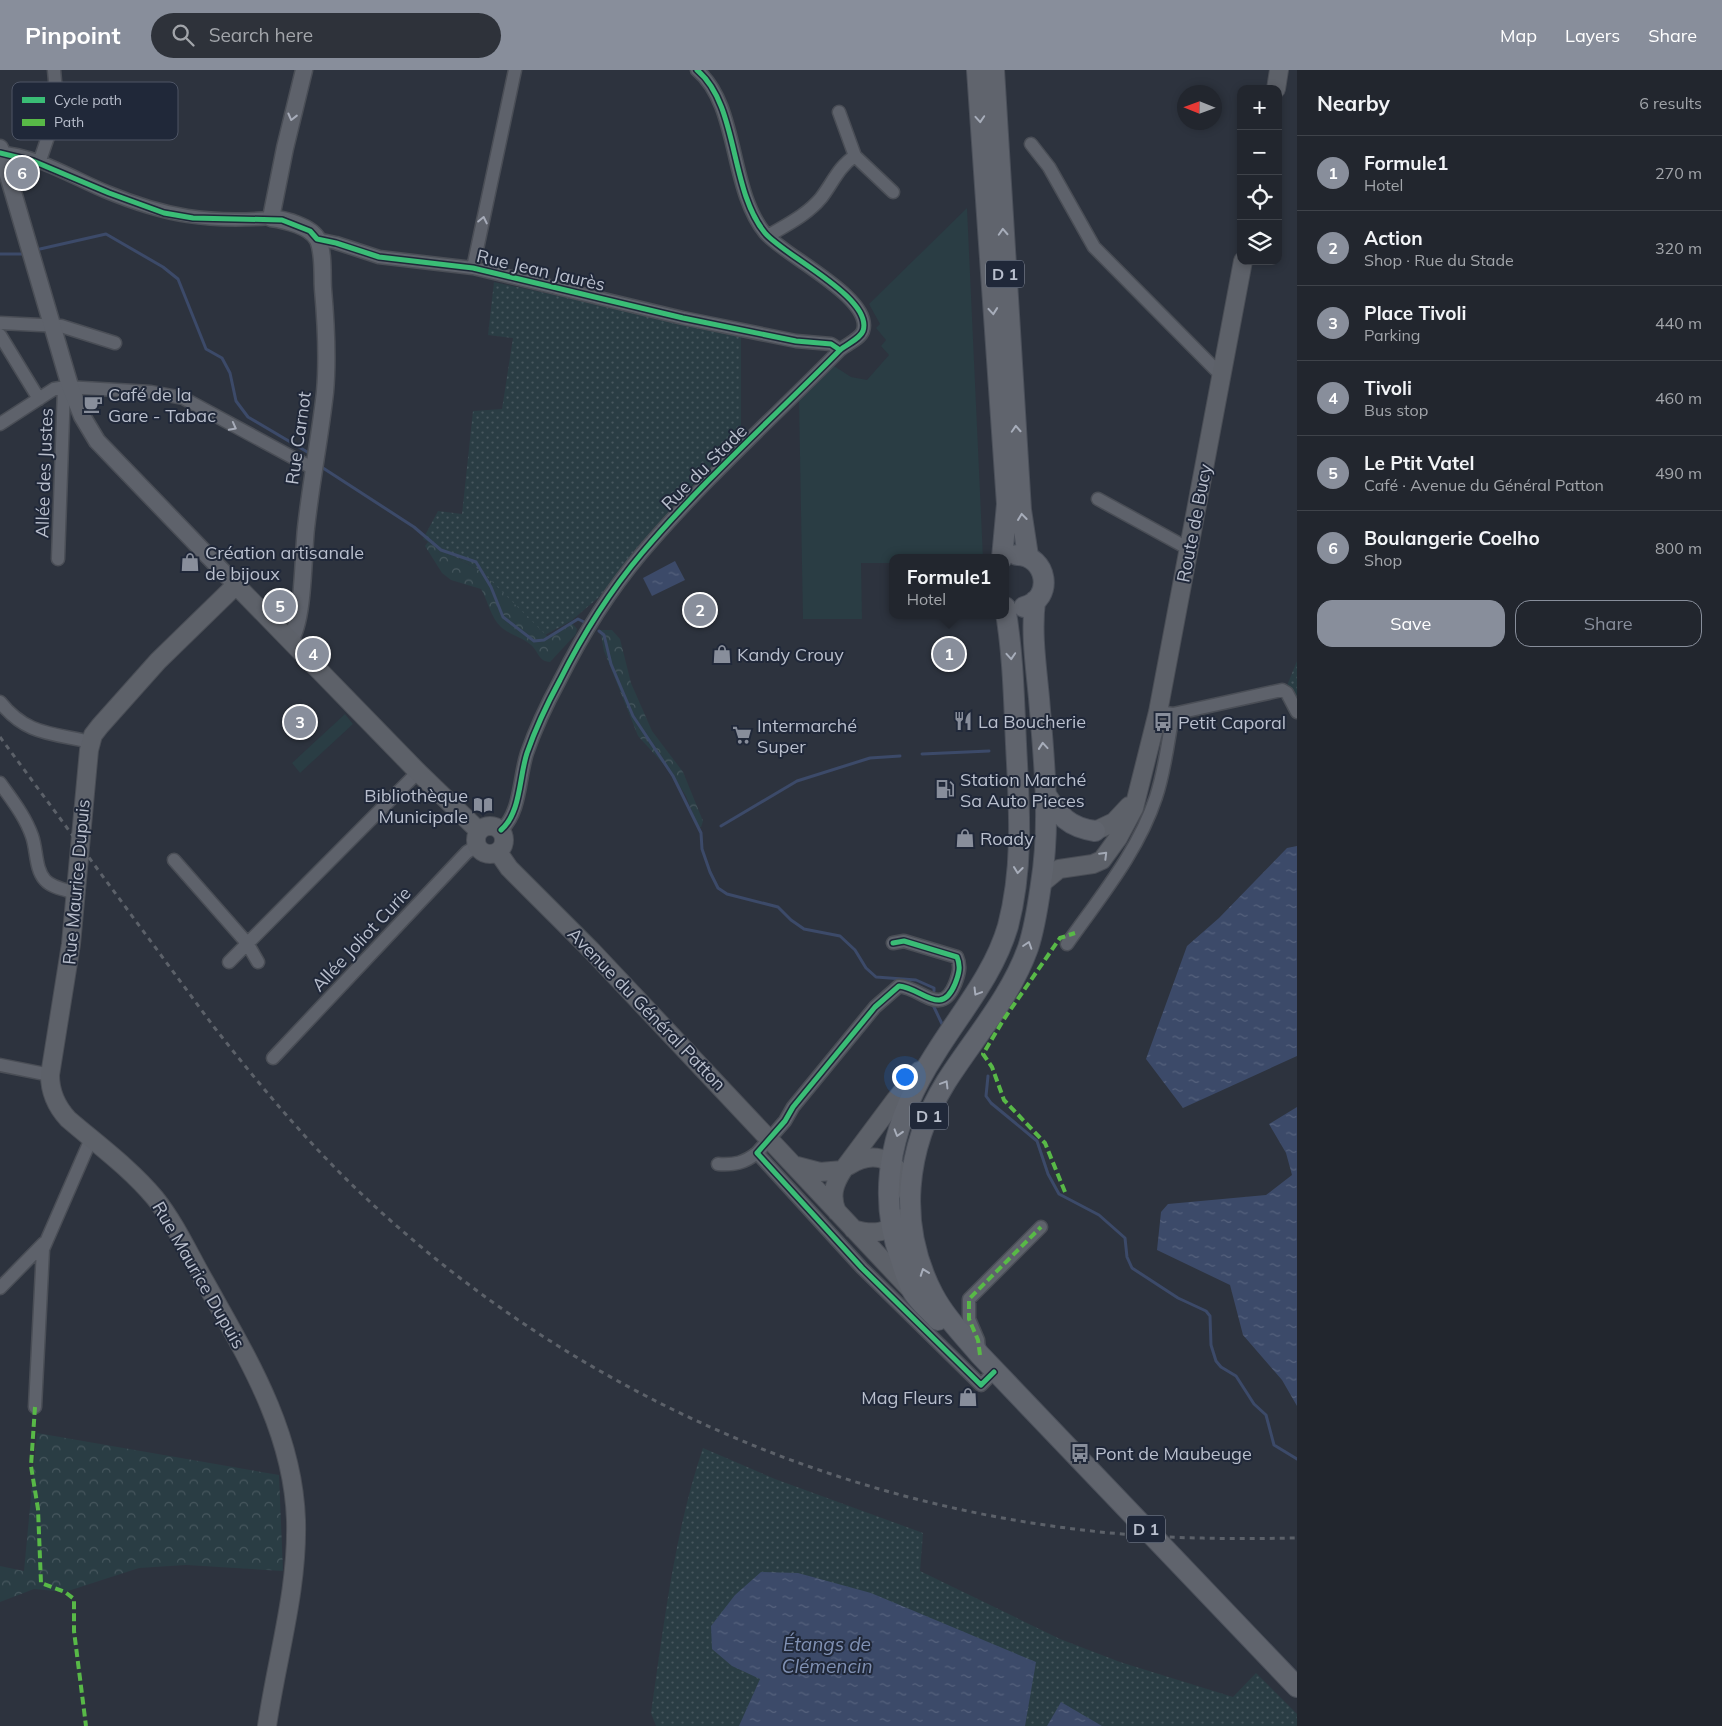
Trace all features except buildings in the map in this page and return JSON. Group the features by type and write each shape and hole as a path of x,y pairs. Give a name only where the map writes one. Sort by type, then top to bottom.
{"main road":[{"name":"D 1","path":"977,70 1006,504 1004,554"},
{"name":"D 1","path":"994,70 1021,510 1028,556"},
{"path":"1277,85 1279,70"},
{"name":"Route de Bucy","path":"1042,883 1059,869 1093,864 1102,860 1118,838 1131,814 1166,713 1189,549 1242,265"},
{"path":"1009,557 1019,554 1028,556 1036,561 1044,577 1044,586 1035,601 1020,607 1009,606"},
{"path":"236,585 418,772 478,838 484,853 498,852 504,839 500,830 492,825 478,838"},
{"name":"Rue Maurice Dupuis","path":"236,585 158,661 100,726 90,742 64,999 50,1075 53,1094 63,1113 137,1179 163,1209 250,1362 274,1413 285,1448 296,1518 296,1555 293,1587 267,1726"},
{"name":"D 1","path":"1035,601 1033,636 1046,795 1042,883 1027,949 1006,994 945,1083 934,1103 921,1138 908,1199 913,1240 934,1296 994,1372 1297,1687"},
{"name":"D 1","path":"980,1355 940,1322 914,1293 898,1251 892,1228 888,1196 890,1162 898,1132 913,1092 936,1052 979,990 1000,949 1008,926 1018,870 1021,839 1015,707 1008,619"},
{"name":"Route de Bucy","path":"1095,831 1105,827 1123,814 1142,784"},
{"path":"1046,795 1062,818 1082,829 1095,831"},
{"name":"Avenue du Général Patton","path":"498,852 509,868 592,950 797,1166 838,1214 914,1293"},
{"path":"838,1214 833,1198 834,1188 845,1168 896,1099 936,1052"},
{"path":"797,1166 820,1172 845,1168 868,1157 890,1162 906,1180 908,1199 903,1216 892,1228 873,1234 853,1229"}],"street":[{"path":"271,218 284,148 304,70"},
{"path":"474,268 515,70"},
{"path":"697,70 710,84 720,103 749,209 768,236 798,218 820,200 847,161 855,156"},
{"path":"839,112 855,156 893,192"},
{"path":"39,163 47,140"},
{"path":"1031,144 1049,167 1094,247 1216,370 1222,371"},
{"path":"1,151 52,325 67,387 82,416 97,441 236,585"},
{"name":"Rue Jean Jaurès","path":"1,151 39,163 164,213 193,218 242,220 271,218 310,231 317,239 336,242 379,257 474,268 683,318 796,340 831,344 840,350"},
{"name":"Rue du Stade","path":"500,830 506,825 514,810 527,753 542,715 573,655 622,578 687,502 840,350 860,337 864,330 862,314 843,292 768,236"},
{"name":"Rue Carnot","path":"290,640 297,619 325,391 327,335 321,253 317,239"},
{"path":"0,323 52,325 114,343"},
{"path":"0,335 39,399"},
{"path":"0,424 54,389 67,387 86,390 166,394 183,398 314,469"},
{"name":"Allée des Justes","path":"58,559 67,387"},
{"path":"1098,498 1189,549"},
{"path":"1166,713 1282,690 1287,693 1297,712"},
{"path":"0,702 12,716 25,726 90,742"},
{"name":"Route de Bucy","path":"1067,944 1131,853 1142,832 1157,795 1166,713"},
{"path":"229,962 418,772"},
{"path":"0,784 17,806 31,834 39,870 44,880 52,885 76,893"},
{"name":"Allée Joliot Curie","path":"273,1058 478,838"},
{"path":"174,860 247,943 258,962"},
{"path":"718,1164 735,1165 747,1161 757,1153 785,1121 798,1114 885,1008 890,995 899,986 904,986 934,1000 942,1000 949,995 960,970 960,963 957,957 904,941 893,943"},
{"path":"0,1065 50,1075"},
{"path":"0,1288 44,1243 91,1139"},
{"path":"757,1153 862,1268 982,1385 994,1372"},
{"path":"980,1355 978,1340 969,1319 969,1299 1041,1227"},
{"path":"35,1407 44,1243"}],"green space":[{"path":"967,208 983,554 889,554 889,563 861,563 862,619 803,619 799,401 834,366 851,377 867,380 889,355 881,346 886,340 876,328 880,324 869,304"},
{"path":"494,282 741,335 741,433 598,598 571,621 543,636 482,572 423,539 438,511 462,514 473,411 502,409 513,338 488,335"},
{"path":"428,542 482,572 549,638 566,625 572,623 577,629 576,634 550,662 543,660 528,643 501,627 492,614 481,589 451,580 442,573 425,546"},
{"path":"600,630 612,630 620,639 631,683 652,731 683,772 703,821 701,827 698,827 686,796 669,770 638,736 604,651"},
{"path":"1297,661 1297,709 1286,688"},
{"path":"345,714 353,724 300,773 292,763"},
{"path":"37,1433 279,1475 283,1571 186,1565 139,1568 65,1592 34,1589 0,1602 0,1566 24,1571"},
{"path":"703,1448 775,1479 923,1533 920,1571 1060,1639 1120,1662 1233,1697 1256,1673 1297,1714 1297,1726 656,1726 651,1713 671,1579 684,1513"}],"water":[{"path":"675,561 685,580 652,596 643,578"},
{"path":"1297,846 1297,1056 1183,1108 1146,1059 1187,946 1219,918 1287,848"},
{"path":"1297,1107 1297,1406 1282,1380 1243,1335 1230,1285 1157,1250 1161,1212 1168,1204 1266,1195 1292,1175 1286,1153 1269,1124"},
{"name":"Étangs de Clémencin","path":"761,1572 798,1573 871,1593 1036,1662 1025,1726 739,1726 760,1679 732,1666 712,1649 711,1626 735,1595"},
{"path":"1061,1702 1102,1726 1047,1726"}],"waterway":[{"path":"40,249 106,234 163,267 178,279 206,349 222,358 230,373 236,401 248,417 309,453"},
{"path":"0,254 24,254"},
{"path":"323,468 414,527 441,550 476,562 491,587 503,617 534,641 544,640 578,619 584,622"},
{"path":"599,631 604,635 611,664 633,716 673,776 701,833 702,849 718,888 727,894 778,907 791,920 804,929 840,936 855,950 866,968 876,977 916,980 934,988 934,991"},
{"path":"922,754 989,751"},
{"path":"721,826 797,781 870,758 900,756"},
{"path":"933,1005 943,1026"},
{"path":"988,1076 986,1096 991,1103 1037,1141 1048,1174 1059,1194 1099,1215 1125,1238 1127,1257 1132,1268 1178,1298 1206,1311 1210,1316 1211,1345 1216,1361 1221,1367 1236,1376 1254,1404 1266,1415 1274,1445 1297,1459"}],"railway":[{"path":"0,737 214,1027 269,1095 307,1138 368,1200 448,1268 533,1330 623,1384 717,1430 814,1468 915,1499 1018,1521 1122,1534 1253,1539 1297,1538"}],"marked path":[{"path":"1065,1192 1045,1143 1004,1100 992,1067 983,1054 1004,1019 1060,938 1075,933"},
{"path":"980,1355 978,1340 969,1319 969,1299 1041,1227"},
{"path":"35,1407 31,1466 38,1509 41,1583 65,1592 74,1599 74,1631 86,1726"}],"cycle path":[{"path":"501,830 508,823 516,804 527,753 546,707 587,630 608,598 642,553 689,500 840,350 856,339 863,331 863,318 855,305 825,278 775,242 765,233 753,215 745,194 720,104 711,85 697,70"},
{"path":"0,153 33,161 109,193 164,213 193,218 282,220 310,231 317,239 379,257 473,268 683,318 796,341 831,344 840,350"},
{"path":"893,943 904,941 957,957 959,964 958,973 950,994 944,999 937,1000 899,986 875,1007 793,1107 785,1121 757,1153 862,1268 981,1385 994,1372"}],"place":[{"name":"Boulangerie Coelho","path":"22,173"},
{"name":"Café de la Gare - Tabac","path":"93,404"},
{"name":"Création artisanale de bijoux","path":"190,562"},
{"name":"Le Ptit Vatel","path":"280,606"},
{"name":"Action","path":"700,610"},
{"name":"Tivoli","path":"313,654"},
{"name":"Kandy Crouy","path":"722,654"},
{"name":"Formule1","path":"949,654"},
{"name":"La Boucherie","path":"963,721"},
{"name":"Place Tivoli","path":"300,722"},
{"name":"Petit Caporal","path":"1163,722"},
{"name":"Intermarché Super","path":"742,735"},
{"name":"Station Marché Sa Auto Pieces","path":"945,789"},
{"name":"Bibliothèque Municipale","path":"483,805"},
{"name":"Roady","path":"965,838"},
{"name":"Mag Fleurs","path":"968,1397"},
{"name":"Pont de Maubeuge","path":"1080,1453"}]}
